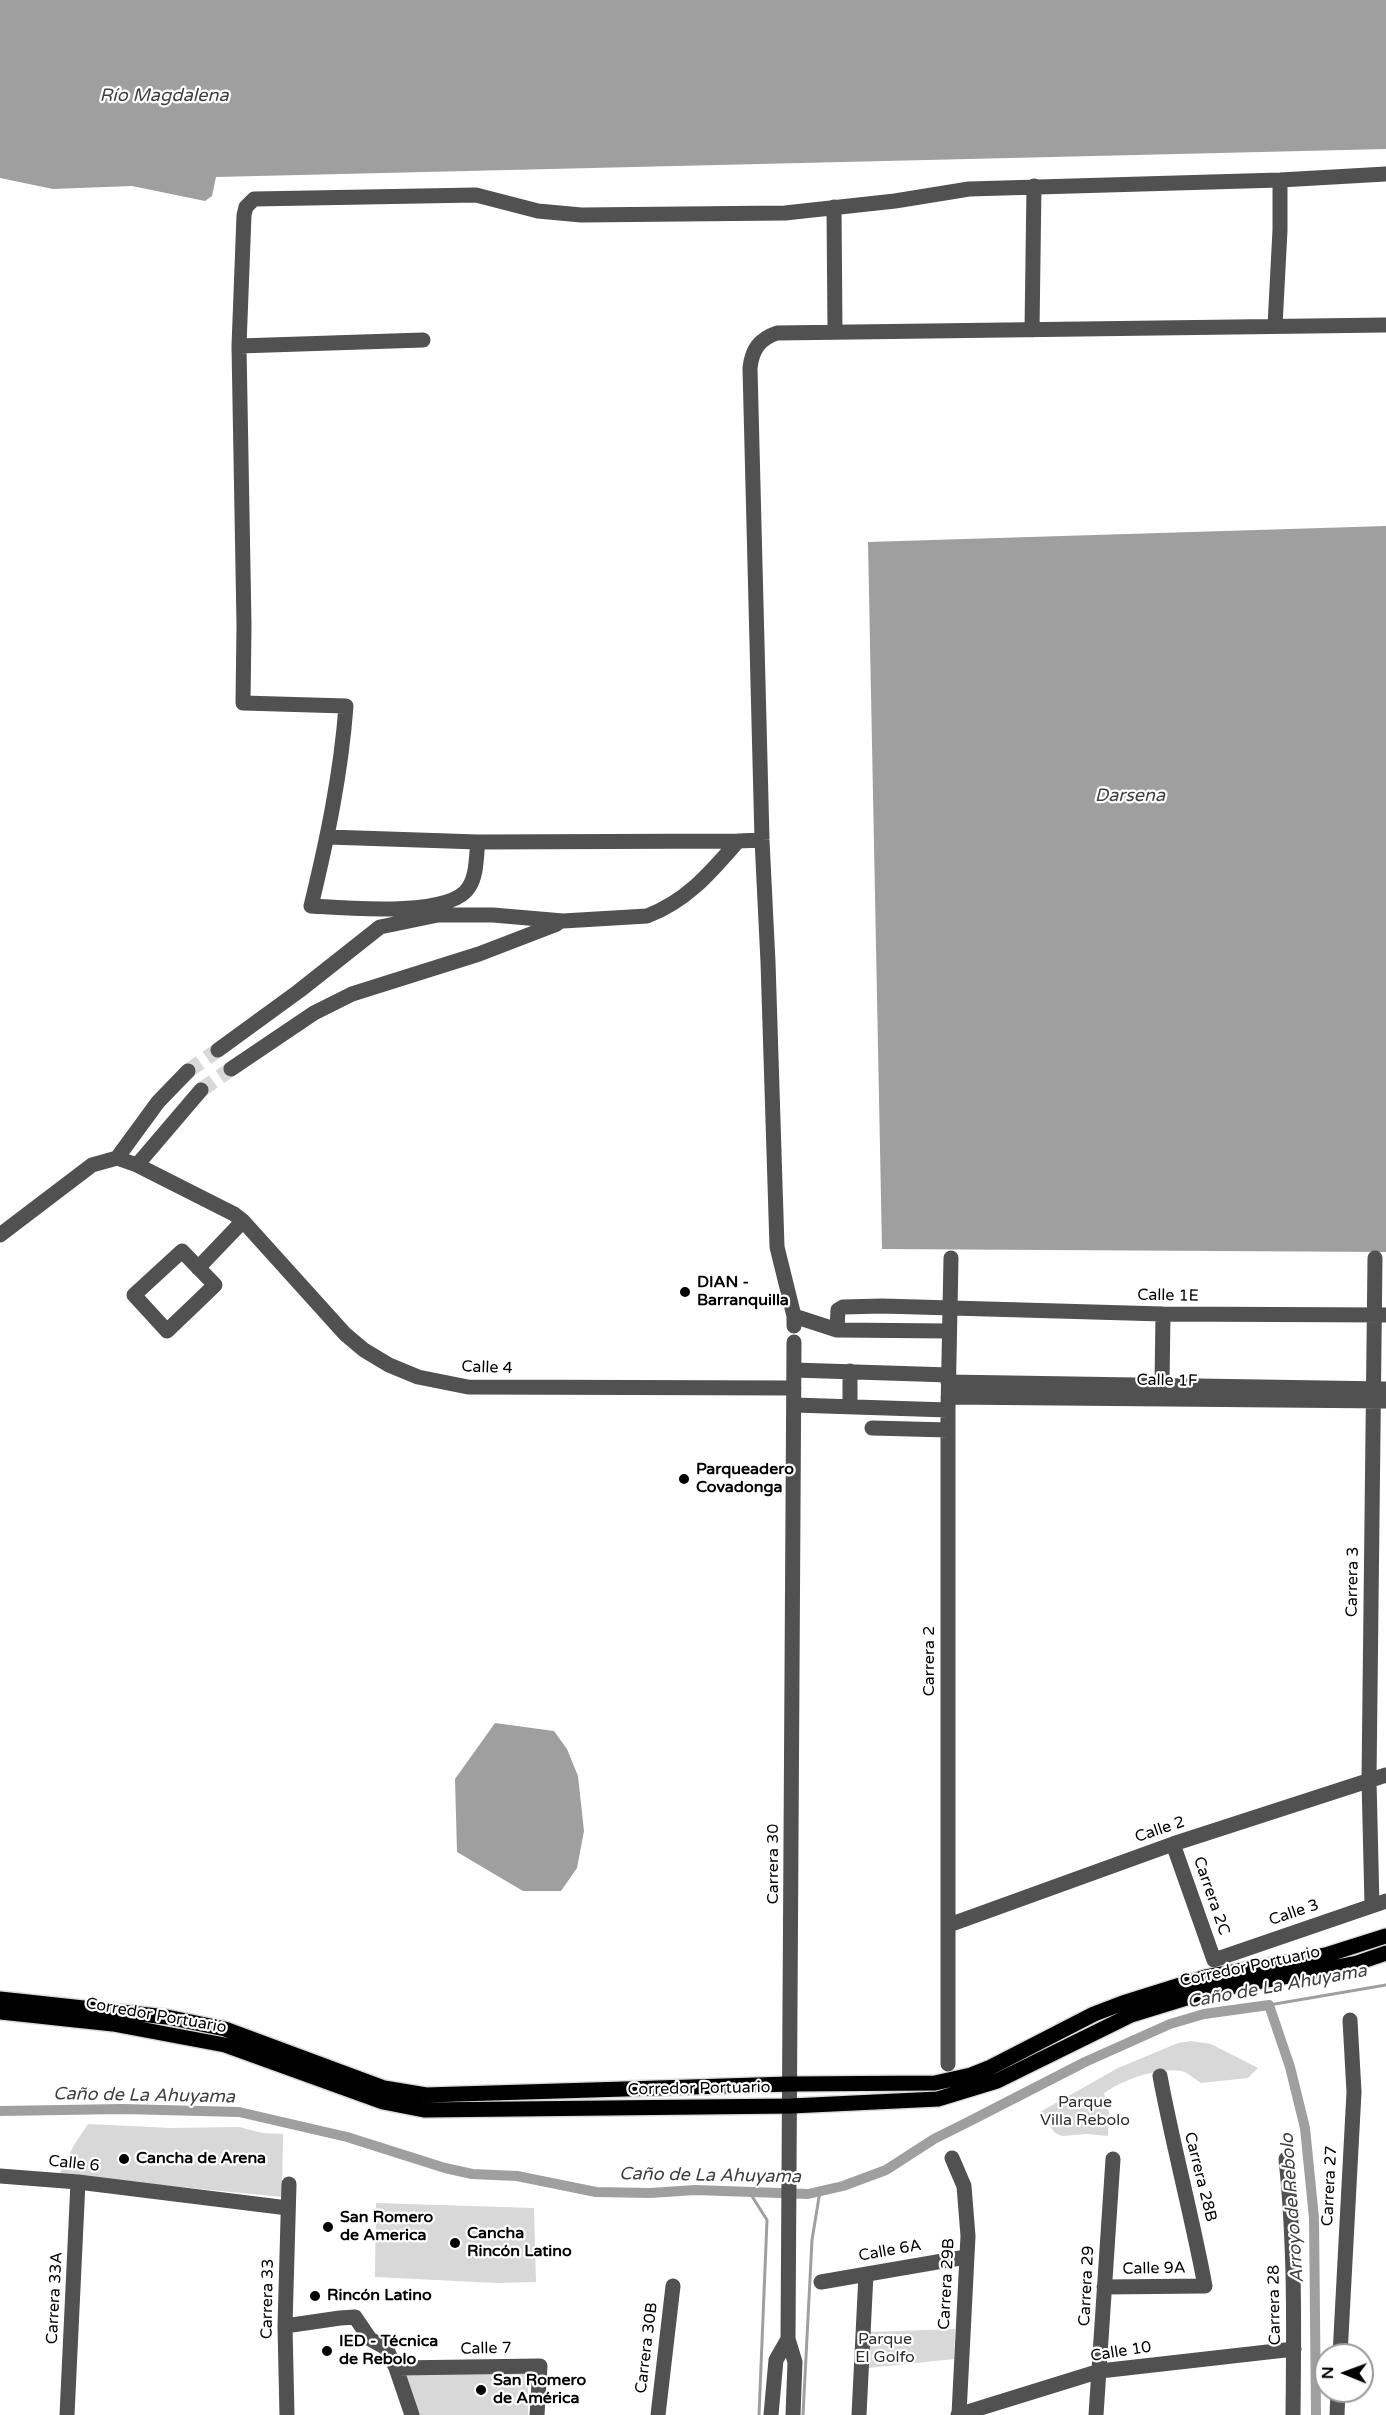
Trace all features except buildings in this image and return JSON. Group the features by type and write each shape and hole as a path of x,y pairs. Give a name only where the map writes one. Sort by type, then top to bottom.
{"main road":[{"name":"Corredor Portuario","path":"0,1999 167,2018 225,2029 384,2088 426,2096 790,2084 935,2083 971,2075 1094,2014 1214,1975 1326,1955 1386,1936"},
{"name":"Corredor Portuario","path":"0,2012 113,2024 225,2045 383,2102 424,2110 791,2106 938,2099 956,2095 998,2080 1214,1975 1347,1965 1386,1953"}],"street":[{"path":"478,842 473,879 468,889 460,897 420,907 368,910 311,906 328,837 343,749 346,706 243,703 244,613 239,346 244,215 246,207 254,199 476,195 538,211 581,215 786,213 895,201 969,189 1280,180 1386,174"},
{"path":"1275,326 1280,180"},
{"path":"1032,330 1034,186"},
{"path":"834,207 835,332"},
{"name":"Carrera 30","path":"793,2415 795,2362 788,2339 794,1328 777,1247 769,980 762,840 751,355 766,336 777,333 1386,325"},
{"path":"239,346 423,340"},
{"path":"328,837 478,842 762,840"},
{"path":"218,1050 299,991 380,927 438,915 493,915 563,921 648,916 660,912 689,894 738,841"},
{"path":"231,1069 314,1013 352,994 478,954 563,921"},
{"path":"0,1235 92,1165 117,1158 158,1102 188,1071"},
{"path":"137,1164 201,1089"},
{"name":"Calle 4","path":"117,1158 137,1164 234,1214 243,1221 345,1334 364,1350 418,1377 468,1387 794,1388"},
{"path":"198,1268 243,1221"},
{"path":"182,1251 198,1268 214,1285 167,1331 134,1295 182,1251"},
{"name":"Carrera 2","path":"948,2064 948,1391 951,1258"},
{"name":"Carrera 3","path":"1376,1258 1380,1315 1380,1395 1369,1780 1379,1903"},
{"name":"Calle 1E","path":"837,1330 838,1310 843,1307 950,1307 1163,1314 1380,1315"},
{"path":"1162,1384 1163,1314"},
{"path":"794,1328 949,1331"},
{"name":"Calle 1F","path":"794,1370 850,1371 948,1391 1380,1395"},
{"path":"850,1371 850,1406"},
{"name":"Calle 1F","path":"794,1405 850,1406 948,1391 1162,1384 1185,1392"},
{"path":"872,1428 948,1430"},
{"name":"Calle 2","path":"949,1925 1173,1844 1386,1775"},
{"name":"Carrera 2C","path":"1173,1844 1214,1975"},
{"name":"Calle 3","path":"1214,1975 1379,1903"},
{"name":"Carrera 27","path":"1341,2343 1354,2092 1350,2020"},
{"name":"Carrera 28B","path":"1160,2076 1171,2134 1194,2226 1204,2286"},
{"name":"Carrera 29B","path":"952,2158 964,2186 968,2236 958,2415"},
{"name":"Carrera 29","path":"1096,2415 1113,2158"},
{"name":"Carrera 28","path":"1286,2159 1291,2207 1293,2415"},
{"name":"Calle 6","path":"0,2176 78,2182 288,2208"},
{"name":"Carrera 33A","path":"67,2415 78,2182"},
{"name":"Carrera 33","path":"287,2415 285,2326 289,2184"},
{"name":"Calle 6A","path":"821,2282 966,2257"},
{"path":"859,2415 866,2274"},
{"name":"Carrera 30B","path":"658,2415 673,2286"},
{"name":"Calle 9A","path":"1104,2288 1204,2286"},
{"path":"285,2326 355,2317 370,2339 386,2348 396,2368 412,2415"},
{"name":"Carrera 30","path":"771,2415 776,2360 788,2339"},
{"name":"Calle 10","path":"958,2415 1100,2371 1294,2349"},
{"name":"Calle 7","path":"396,2368 540,2366 537,2415"}],"green space":[{"name":"Parque Villa Rebolo","path":"1191,2041 1211,2044 1258,2068 1248,2078 1201,2083 1183,2071 1161,2071 1121,2083 1104,2093 1109,2113 1108,2136 1087,2134 1062,2136 1055,2133 1040,2112 1118,2068 1178,2043"},
{"path":"88,2124 171,2128 239,2127 263,2133 283,2134 282,2197 59,2175"},
{"name":"Cancha Rincón Latino","path":"376,2203 534,2208 536,2282 497,2283 375,2277"},
{"name":"Parque El Golfo","path":"955,2329 954,2359 868,2368 868,2332"},
{"path":"405,2372 528,2372 528,2415 419,2415"}],"water":[{"name":"Río Magdalena","path":"0,0 1386,0 1386,149 216,177 212,196 205,201 132,186 53,189 0,178"},
{"name":"Darsena","path":"1386,526 1386,1252 882,1249 868,542"},
{"path":"495,1723 554,1731 567,1749 578,1776 584,1831 577,1868 561,1891 523,1891 457,1852 455,1779"}],"waterway":[{"name":"Caño de La Ahuyama","path":"1269,2005 1386,1985"},
{"name":"Caño de La Ahuyama","path":"0,2111 123,2109 239,2112 347,2137 445,2168 472,2174 517,2176 596,2192 650,2193 695,2190 808,2194 843,2186 886,2170 934,2139 1085,2062 1170,2024 1204,2014 1269,2005 1290,2067 1305,2128 1314,2218 1316,2415"},
{"path":"803,2415 812,2240 820,2191"},
{"path":"750,2193 767,2220 759,2415"}],"tunnel":[{"path":"188,1071 218,1050"},
{"path":"201,1090 231,1069"}],"place":[{"name":"DIAN - Barranquilla","path":"685,1292"},
{"name":"Parqueadero Covadonga","path":"684,1479"},
{"name":"Cancha de Arena","path":"124,2159"},
{"name":"San Romero de America","path":"328,2227"},
{"name":"Cancha Rincón Latino","path":"455,2243"},
{"name":"Rincón Latino","path":"315,2296"},
{"name":"IED - Técnica de Rebolo","path":"327,2351"},
{"name":"San Romero de América","path":"481,2390"}],"water label":[{"name":"Arroyo de Rebolo","path":"1293,2208"}]}
